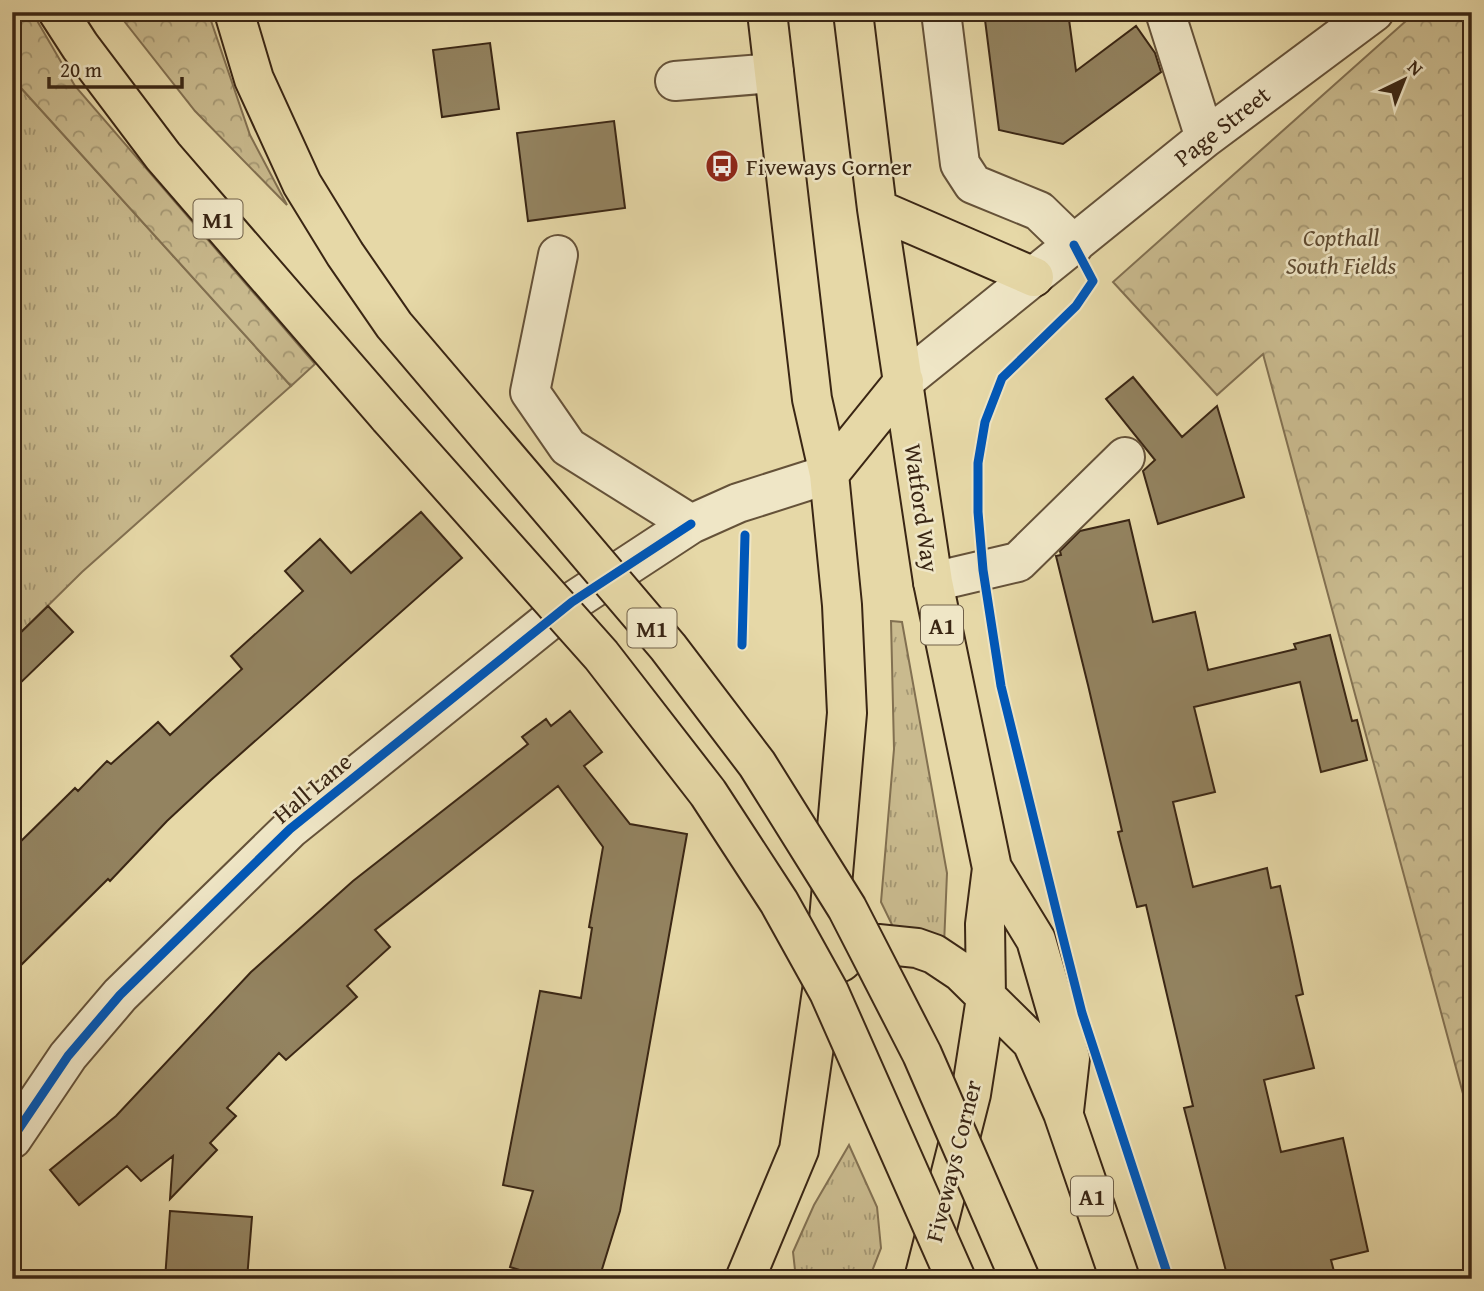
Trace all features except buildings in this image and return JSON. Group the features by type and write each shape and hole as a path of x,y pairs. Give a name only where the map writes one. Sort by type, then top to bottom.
{"highway":[{"name":"M1","path":"58,12 79,46 163,156 389,417 601,655 708,793 779,902 829,992 956,1279"},
{"name":"M1","path":"233,12 254,79 302,184 345,254 394,325 668,648 757,764 840,897 922,1054 1020,1279"},
{"path":"747,1276 799,1150 824,977 847,713 842,605 829,474 812,399 767,12"},
{"name":"Watford Way","path":"853,12 877,209 933,582 992,868 985,924 986,998 980,1042"},
{"path":"877,209 1034,277"},
{"path":"829,474 904,381"},
{"name":"A1","path":"992,868 1036,940 1070,1058 1063,1113"},
{"path":"824,977 851,953 878,944 917,948 937,955 961,972 986,998"},
{"name":"A1","path":"986,998 1032,1042 1063,1113 1120,1279"},
{"name":"Fiveways Corner","path":"924,1279 971,1094 980,1042"}],"street":[{"path":"941,12 960,164 973,184 1039,211 1074,245"},
{"path":"1165,12 1205,138"},
{"name":"Page Street","path":"904,381 1205,138 1374,12"},
{"path":"675,81 774,73"},
{"path":"558,255 530,392 568,447 691,524"},
{"path":"933,582 1018,562 1125,457"},
{"name":"Hall Lane","path":"12,1139 68,1056 120,995 290,829 572,602 691,524 738,503 829,474"}],"green space":[{"path":"12,12 32,12 75,86 315,364 291,386 12,78"},
{"path":"117,12 208,12 250,135 287,205 195,111"},
{"name":"Copthall South Fields","path":"1416,12 1472,12 1472,1127 1263,354 1217,395 1113,282"},
{"path":"12,78 291,386 82,572 12,641"},
{"path":"891,621 902,622 947,873 944,945 896,933 881,902 894,749"},
{"path":"849,1145 877,1207 881,1248 869,1279 796,1279 793,1252 814,1205"}],"cycle path":[{"path":"1074,245 1093,281 1076,306 1002,378 985,422 978,463 978,512 983,570 1001,686 1082,1013 1169,1279"},
{"path":"12,1139 68,1056 120,995 290,829 572,602 691,524"},
{"path":"742,645 745,535"}],"place":[{"name":"Fiveways Corner","path":"722,166"}]}
